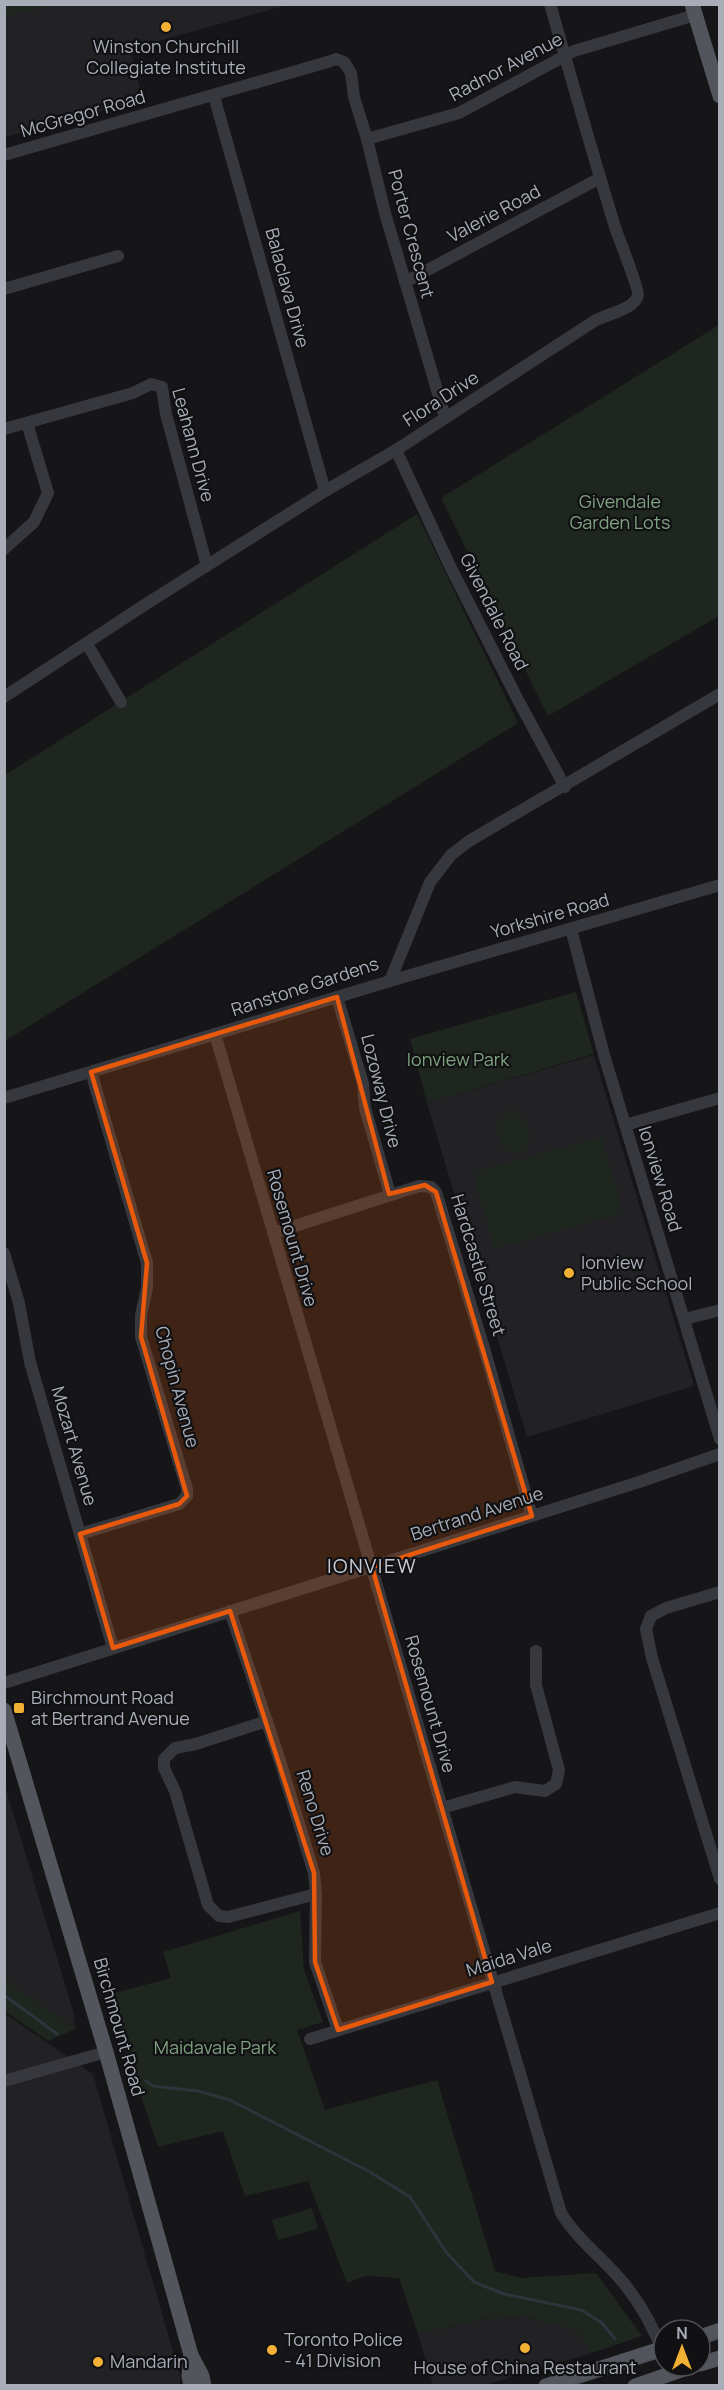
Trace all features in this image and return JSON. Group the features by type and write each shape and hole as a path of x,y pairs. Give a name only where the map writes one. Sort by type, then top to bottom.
{"main road":[{"path":"693,10 720,96"},
{"name":"Birchmount Road","path":"4,1710 106,2052 191,2355 204,2385"},
{"path":"546,2385 652,2353"},
{"name":"Birchmount Road","path":"191,2355 189,2376 191,2385"},
{"path":"635,2385 652,2378"}],"street":[{"name":"Flora Drive","path":"4,697 596,321 609,313 628,308 635,302 638,294 637,285 627,263 600,178 550,4"},
{"name":"Radnor Avenue","path":"367,139 459,113 565,55 693,10"},
{"name":"McGregor Road","path":"4,155 214,96 331,60 344,62"},
{"name":"Porter Crescent","path":"344,62 351,73 354,97 445,417"},
{"name":"Balaclava Drive","path":"214,96 325,491"},
{"name":"Valerie Road","path":"405,282 600,178"},
{"path":"4,289 118,256"},
{"name":"Leahann Drive","path":"4,429 133,393 151,384 162,387 166,414 207,566"},
{"path":"4,549 34,522 48,494 27,423"},
{"name":"Givendale Road","path":"396,450 450,566 565,787"},
{"path":"87,644 121,702"},
{"name":"Ranstone Gardens","path":"4,1098 390,981 430,882 446,860 469,841 565,787 720,694"},
{"name":"Yorkshire Road","path":"390,981 720,885"},
{"name":"Ionview Road","path":"571,929 625,1125 720,1439"},
{"name":"Lozoway Drive","path":"337,997 363,1084 365,1108 390,1194"},
{"name":"Rosemount Drive","path":"215,1034 561,2213 572,2231 626,2285 652,2329"},
{"name":"Chopin Avenue","path":"80,1534 179,1504 187,1496 187,1488 141,1337 141,1315 147,1288 147,1263 91,1072"},
{"path":"625,1125 720,1098"},
{"name":"Hardcastle Street","path":"273,1233 390,1194 425,1185 436,1192 484,1347 532,1515"},
{"name":"Mozart Avenue","path":"4,1253 19,1303 30,1362 113,1648"},
{"path":"685,1319 720,1310"},
{"name":"Bertrand Avenue","path":"4,1683 720,1454"},
{"path":"720,1592 666,1608 651,1616 646,1629 652,1658 720,1879"},
{"name":"Reno Drive","path":"230,1611 314,1873 315,1962 338,2030"},
{"path":"441,1808 515,1787 545,1791 556,1784 559,1770 536,1685 536,1651"},
{"path":"267,1721 196,1744 175,1748 164,1759 164,1768 175,1791 208,1905 215,1913 228,1917 316,1894"},
{"name":"Maida Vale","path":"310,2039 720,1913"},
{"path":"4,2080 106,2052"}],"highlighted area":[{"path":"337,997 389,1194 425,1185 436,1192 532,1516 372,1567 492,1982 338,2030 315,1962 314,1873 230,1611 113,1648 80,1534 179,1504 187,1496 141,1337 147,1263 91,1072"}],"shaded area":[{"path":"52,4 287,5 130,49 143,100 5,137 5,17"},
{"name":"Ionview Public School","path":"594,1055 694,1386 527,1437 427,1103"},
{"path":"4,1783 74,2014 75,2029 5,1979"},
{"path":"4,2013 93,2074 180,2376 180,2385 5,2385"},
{"path":"529,2317 577,2331 592,2353 485,2385 433,2385 418,2334 489,2318"}],"green space":[{"path":"5,4 52,4 52,5 5,17"},
{"name":"Givendale Garden Lots","path":"719,325 719,616 548,716 441,498"},
{"path":"417,514 518,723 5,1041 5,775"},
{"name":"Ionview Park","path":"576,992 594,1054 427,1103 410,1039"},
{"path":"512,1109 526,1120 529,1137 527,1150 517,1154 507,1149 502,1150 500,1138 496,1133 499,1119"},
{"path":"602,1137 623,1213 494,1249 473,1172"},
{"name":"Maidavale Park","path":"300,1911 304,1970 323,2022 297,2030 325,2110 437,2080 495,2271 521,2278 596,2273 642,2336 592,2353 577,2331 529,2317 489,2318 418,2334 399,2278 365,2276 347,2283 308,2181 245,2196 223,2131 158,2147 107,1995 171,1978 163,1952"},
{"path":"5,1979 75,2029 48,2041 5,2011"},
{"path":"312,2208 318,2229 278,2240 272,2220"}],"waterway":[{"path":"4,1995 57,2034"},
{"path":"146,2081 153,2086 198,2091 230,2100 370,2172 410,2197 446,2252 474,2282 504,2294 581,2310 601,2322 615,2339"}],"tram line":[{"path":"712,2341 720,2338"},
{"path":"570,2386 652,2360"}],"place":[{"name":"Winston Churchill Collegiate Institute","path":"166,27"},
{"name":"Ionview Public School","path":"569,1273"},
{"name":"Birchmount Road at Bertrand Avenue","path":"19,1708"},
{"name":"House of China Restaurant","path":"525,2348"},
{"name":"Toronto Police - 41 Division","path":"272,2350"},
{"name":"Mandarin","path":"98,2362"}],"district":[{"name":"IONVIEW","path":"372,1566"}]}
